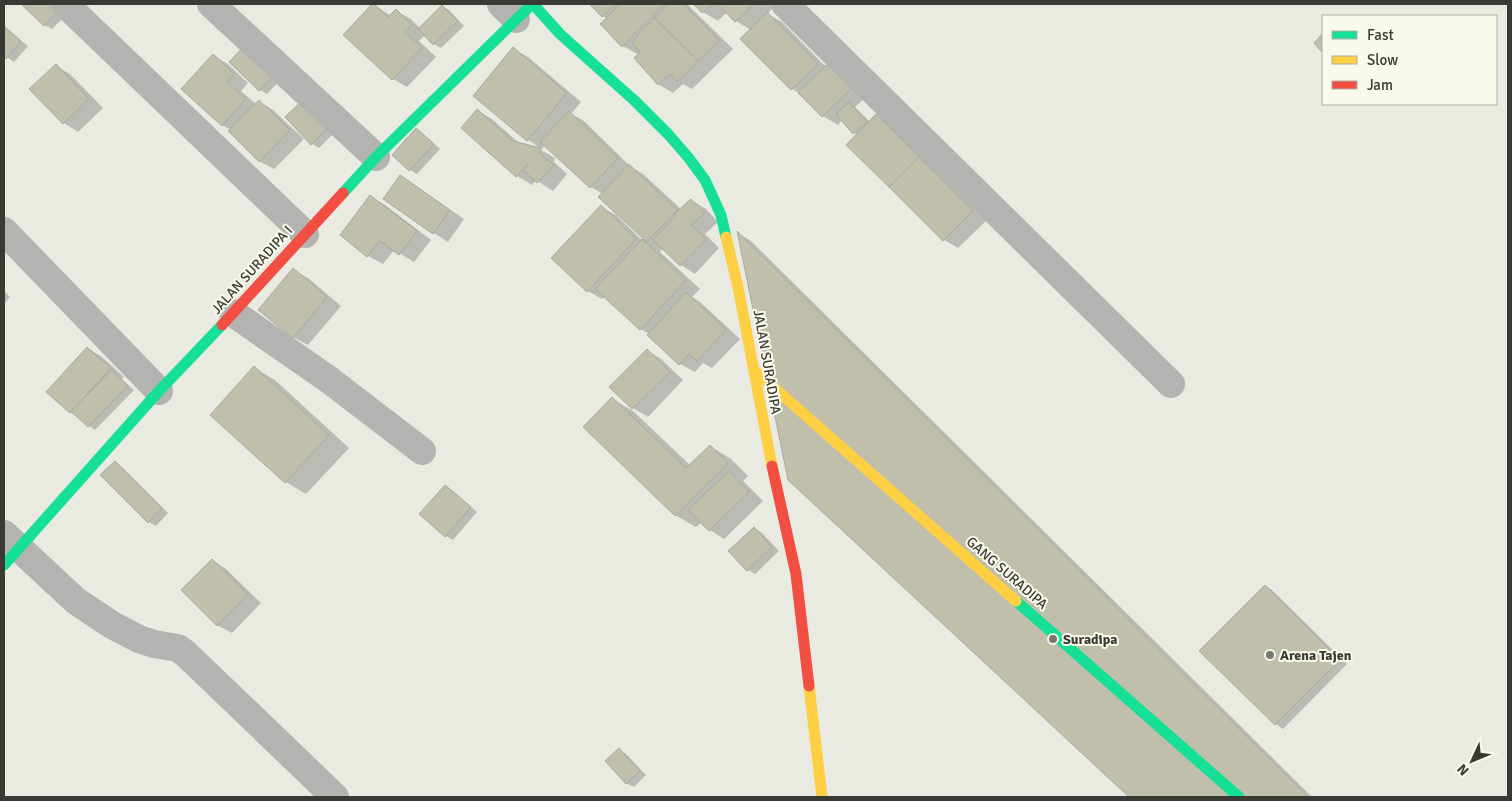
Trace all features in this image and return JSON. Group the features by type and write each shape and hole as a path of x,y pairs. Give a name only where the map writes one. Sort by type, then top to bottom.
{"street":[{"path":"66,4 305,234"},
{"path":"211,4 376,157"},
{"path":"785,4 1171,384"},
{"name":"JALAN SURADIPA I","path":"9,550 234,313 376,157 520,8"},
{"name":"JALAN SURADIPA","path":"520,8 573,47 635,101 668,134 705,180 721,215 738,286 765,436 796,574 822,797"},
{"path":"4,231 159,391"},
{"path":"234,313 328,379 422,451"},
{"name":"GANG SURADIPA","path":"754,370 1239,797"},
{"path":"9,550 76,601 112,625 139,639 178,648 186,654 335,797"}],"building":[{"path":"21,4 51,4 58,11 44,26"},
{"path":"372,4 388,17 396,9 412,25 405,32 422,48 392,80 343,35"},
{"path":"589,4 616,4 602,17"},
{"path":"620,4 664,4 622,47 600,24"},
{"path":"669,4 683,4 719,40 698,61 654,18"},
{"path":"693,4 712,4 702,13"},
{"path":"717,4 754,4 735,22"},
{"path":"442,5 458,21 433,45 418,29"},
{"path":"767,12 818,64 791,90 740,39"},
{"path":"654,18 698,61 677,82 670,74 658,85 634,58 640,52 632,43 634,39"},
{"path":"4,26 21,41 6,59 4,57"},
{"path":"1322,34 1322,52 1314,43"},
{"path":"249,41 279,70 259,91 229,62"},
{"path":"513,47 567,93 527,141 473,96"},
{"path":"213,54 234,74 227,82 246,99 222,126 181,89"},
{"path":"830,61 855,85 822,117 798,93"},
{"path":"56,64 89,99 63,124 29,89"},
{"path":"307,96 334,122 311,145 285,117"},
{"path":"259,100 290,130 259,162 228,131"},
{"path":"849,102 867,122 853,134 836,114"},
{"path":"477,109 513,141 541,148 539,153 554,165 537,183 523,170 528,164 516,177 461,128"},
{"path":"569,111 618,158 590,188 540,142"},
{"path":"876,114 919,157 889,187 846,145"},
{"path":"416,128 434,144 409,171 392,155"},
{"path":"919,157 973,211 943,241 889,187"},
{"path":"629,164 677,210 647,242 598,197"},
{"path":"400,175 450,210 433,234 383,199"},
{"path":"370,195 417,231 399,255 380,241 367,257 340,235"},
{"path":"691,199 705,213 691,225 706,239 680,266 653,240 676,215 674,214"},
{"path":"601,205 636,239 587,292 551,258"},
{"name":"Suradipa","path":"737,231 1308,797 1129,797 788,480"},
{"path":"642,239 686,280 640,330 595,289"},
{"path":"293,268 327,297 293,338 258,310"},
{"path":"686,292 726,330 697,361 689,354 679,365 647,335"},
{"path":"87,347 111,368 70,413 46,392"},
{"path":"647,349 670,372 632,409 609,387"},
{"path":"254,366 329,435 285,483 210,415"},
{"path":"112,370 128,386 88,427 71,411"},
{"path":"612,397 686,468 710,445 728,463 675,516 583,427"},
{"path":"115,461 162,508 148,523 100,475"},
{"path":"729,471 749,492 709,531 688,510"},
{"path":"445,485 471,507 445,537 419,514"},
{"path":"754,527 772,547 747,571 728,551"},
{"path":"212,559 248,594 217,626 181,590"},
{"name":"Arena Tajen","path":"1265,585 1340,660 1275,725 1199,651"},
{"path":"619,748 640,771 626,784 605,761"}],"traffic: fast":[{"path":"343,193 376,157 532,4"},
{"path":"533,4 560,34 635,101 688,157 705,180 721,215 726,237"},
{"path":"4,565 159,391 222,325"},
{"path":"1016,601 1239,797"}],"traffic: slow":[{"path":"726,237 738,287 772,466"},
{"path":"754,370 1016,601"},
{"path":"809,686 822,797"}],"traffic: jam":[{"path":"222,325 343,193"},
{"path":"772,466 796,574 809,686"}],"place":[{"name":"Suradipa","path":"1053,639"},
{"name":"Arena Tajen","path":"1270,655"}]}
